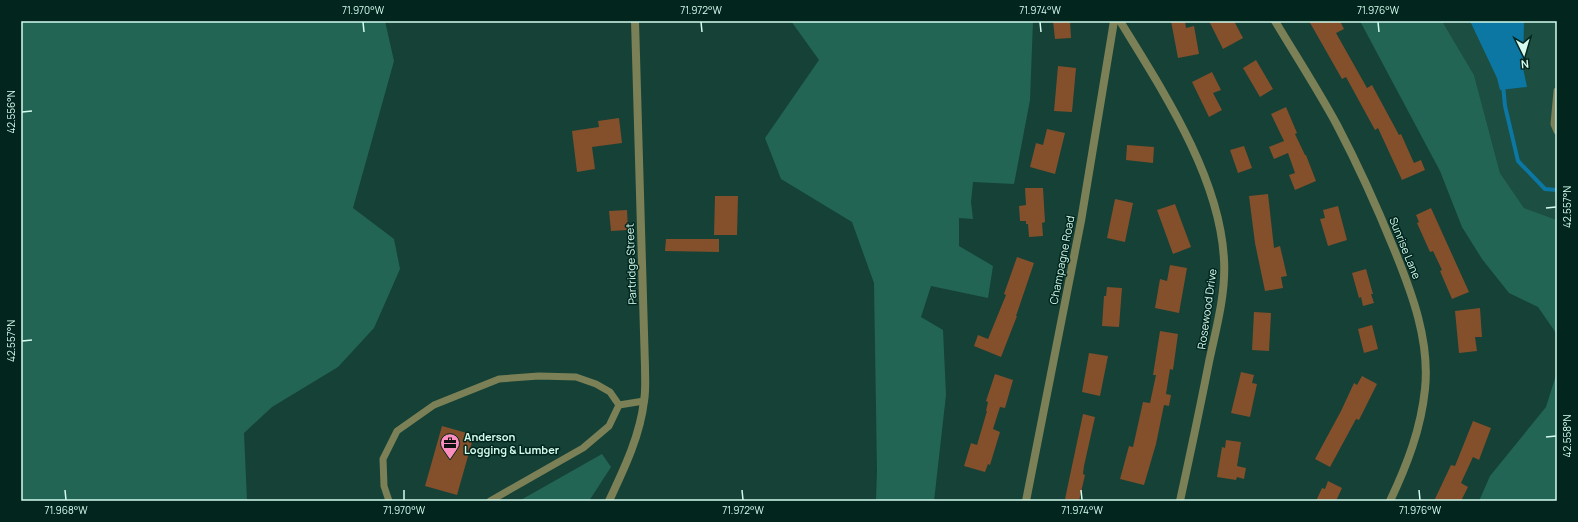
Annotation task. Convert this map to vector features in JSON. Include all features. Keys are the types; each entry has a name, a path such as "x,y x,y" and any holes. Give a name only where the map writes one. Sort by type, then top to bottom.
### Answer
{"street":[{"name":"Partridge Street","path":"609,501 626,464 637,431 644,401 645,367 635,21"},
{"name":"Champagne Road","path":"1026,501 1081,221 1114,21"},
{"name":"Rosewood Drive","path":"1120,21 1185,133 1201,166 1217,212 1222,239 1224,261 1221,302 1180,501"},
{"name":"Sunrise Lane","path":"1275,21 1336,124 1352,155 1384,224 1401,266 1420,326 1425,366 1423,406 1412,450 1390,501"}],"lane":[{"path":"1557,91 1554,109 1554,124 1557,132"},
{"path":"389,501 384,486 383,460 397,431 434,405 499,379 539,376 576,377 596,384 610,392 619,405"},
{"path":"619,405 644,401"},
{"path":"490,501 583,448 610,426 619,405"}],"shaded area":[{"path":"21,21 385,21 394,61 353,208 394,239 400,269 374,328 338,367 272,407 244,433 247,501 21,501"},
{"path":"791,21 1033,21 1030,100 1014,184 973,182 971,202 973,219 959,218 959,246 993,266 988,298 931,286 921,317 943,330 946,395 934,501 876,501 877,471 874,283 852,222 781,179 765,138 819,60"},
{"path":"1360,21 1442,21 1474,75 1500,173 1524,208 1557,220 1557,343 1556,333 1538,307 1509,293 1482,259 1462,227 1440,171"},
{"path":"1442,21 1557,21 1557,220 1524,208 1500,173 1474,75"},
{"path":"1557,372 1557,501 1479,501 1490,476 1546,407"},
{"path":"602,454 611,467 589,501 519,501"}],"water":[{"path":"1470,21 1524,21 1523,68 1527,87 1500,90 1497,78"}],"building":[{"path":"1053,21 1070,21 1071,38 1055,39"},
{"path":"1171,21 1185,21 1186,28 1194,26 1199,54 1178,58"},
{"path":"1209,21 1234,21 1243,38 1223,49"},
{"path":"1309,21 1340,21 1344,29 1336,33 1367,88 1372,85 1399,135 1401,134 1414,163 1421,160 1425,170 1402,180 1378,128 1375,130 1346,77 1342,79"},
{"path":"1256,60 1273,89 1260,97 1243,68"},
{"path":"1058,66 1076,68 1072,112 1054,111"},
{"path":"1212,72 1221,90 1213,93 1222,110 1209,117 1192,82"},
{"path":"1286,107 1297,133 1295,134 1306,155 1316,181 1295,190 1289,175 1295,173 1288,153 1274,159 1269,147 1284,141 1271,114"},
{"path":"619,118 622,143 592,147 595,169 577,172 572,131 599,127 598,121"},
{"path":"1047,129 1065,133 1055,174 1030,167 1036,143 1043,145"},
{"path":"1127,145 1154,147 1153,163 1126,160"},
{"path":"1244,146 1252,168 1238,173 1230,150"},
{"path":"1025,188 1043,188 1045,222 1042,223 1043,236 1029,237 1028,224 1026,224 1026,221 1020,221 1019,206 1026,205"},
{"path":"1268,194 1274,248 1280,246 1287,276 1281,277 1283,288 1265,291 1255,243 1249,196"},
{"path":"715,196 738,196 737,235 714,235"},
{"path":"1115,199 1133,203 1125,242 1107,238"},
{"path":"1175,204 1191,247 1173,254 1157,210"},
{"path":"1338,206 1347,240 1328,246 1320,219 1325,218 1323,210"},
{"path":"1431,208 1469,292 1452,299 1440,271 1442,270 1433,251 1430,252 1417,223 1419,222 1416,215"},
{"path":"627,210 628,230 611,231 609,211"},
{"path":"666,239 719,239 719,252 665,251"},
{"path":"1017,257 1034,263 1017,316 1001,357 974,346 978,335 988,339 1006,295 1004,294"},
{"path":"1170,265 1187,268 1179,313 1155,308 1160,279 1167,281"},
{"path":"1366,269 1374,303 1363,306 1361,297 1359,298 1352,273"},
{"path":"1107,287 1122,288 1119,327 1102,326 1104,296 1106,296"},
{"path":"1480,308 1482,337 1475,337 1477,351 1459,353 1455,311"},
{"path":"1254,312 1271,313 1269,351 1252,350"},
{"path":"1372,325 1378,349 1364,353 1358,329"},
{"path":"1160,331 1178,334 1173,370 1170,369 1166,394 1171,395 1169,406 1164,405 1156,444 1144,485 1120,479 1129,446 1133,447 1143,402 1150,403 1156,375 1153,375"},
{"path":"1089,353 1108,356 1100,396 1082,392"},
{"path":"1241,372 1254,375 1252,383 1257,384 1250,417 1231,413"},
{"path":"995,374 1013,380 1005,408 1000,407 993,429 1000,432 990,465 988,464 985,472 964,466 971,443 977,445 987,411 988,402 986,401"},
{"path":"1362,376 1377,384 1359,420 1356,419 1330,467 1315,459 1341,411 1354,383 1357,385"},
{"path":"1083,414 1095,417 1084,466 1083,474 1085,475 1079,501 1074,501 1065,499"},
{"path":"1473,421 1491,428 1479,460 1473,457 1461,483 1468,487 1461,501 1434,501 1451,465 1455,466"},
{"name":"Anderson Logging & Lumber","path":"442,426 474,435 457,495 425,486"},
{"path":"1226,440 1241,442 1237,466 1246,468 1244,479 1237,477 1236,480 1217,477 1222,447 1225,448"},
{"path":"1328,481 1342,488 1336,501 1316,501 1322,488 1325,489"}],"waterway":[{"path":"1503,85 1505,106 1518,161 1545,189 1557,190"}],"place":[{"name":"Anderson Logging & Lumber","path":"450,460"}]}
